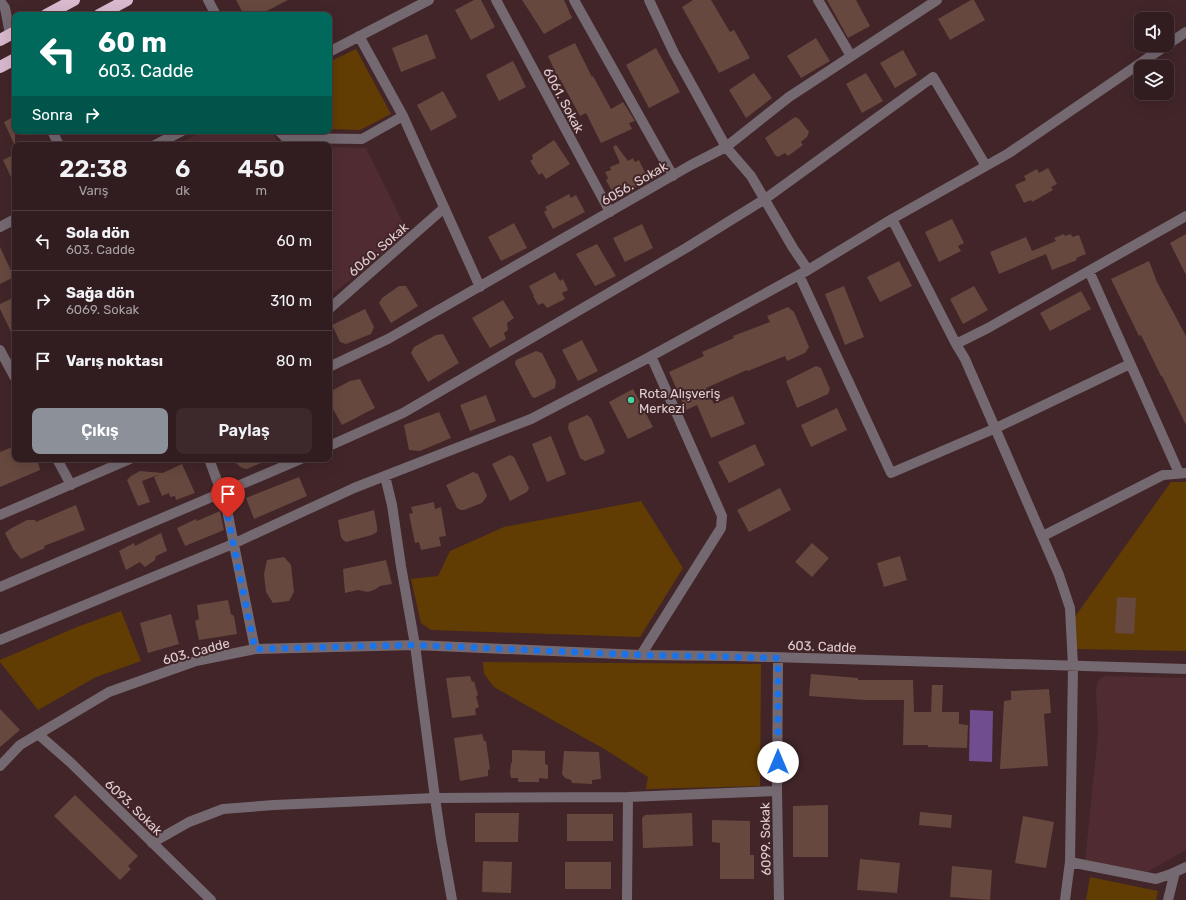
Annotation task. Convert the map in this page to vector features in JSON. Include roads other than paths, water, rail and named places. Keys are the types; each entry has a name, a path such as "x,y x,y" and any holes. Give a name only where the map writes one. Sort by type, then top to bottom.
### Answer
{"highway":[{"path":"52,12 74,0"},
{"path":"105,12 127,0"},
{"path":"0,67 12,61"}],"street":[{"path":"208,0 214,12"},
{"path":"332,50 429,0"},
{"name":"6061. Sokak","path":"496,0 610,212"},
{"path":"574,0 673,176"},
{"path":"649,0 674,53 726,147 751,176 793,248 891,473 996,428 1130,364"},
{"path":"818,0 851,56"},
{"name":"6056. Sokak","path":"332,366 388,339 726,147 789,97 937,0"},
{"path":"0,1 5,8 8,35"},
{"path":"0,640 233,544 354,488 531,419 651,356 803,273 892,218 1009,153 1186,32"},
{"path":"359,36 403,116 480,287"},
{"path":"332,445 403,413 686,248 765,199 932,78 986,166"},
{"path":"282,134 286,138 362,139 403,116"},
{"path":"161,142 176,134"},
{"name":"6060. Sokak","path":"332,306 444,208"},
{"path":"956,344 1186,216"},
{"path":"892,218 965,359 1043,536 1059,575 1070,608 1073,666 1070,862 1065,900"},
{"path":"0,227 12,221"},
{"path":"1043,536 1163,475 1182,473 1130,364 1089,270"},
{"path":"0,350 12,372"},
{"path":"641,655 721,528 722,516 651,356"},
{"path":"59,462 71,485"},
{"path":"0,515 123,462"},
{"path":"210,462 226,505 255,649"},
{"path":"0,587 294,462"},
{"path":"385,476 392,505 415,645 435,798 452,900"},
{"name":"603. Cadde","path":"0,766 20,745 110,692 196,661 255,649 415,645 641,655 1186,669"},
{"name":"6099. Sokak","path":"778,658 777,791 779,900"},
{"name":"6093. Sokak","path":"38,734 70,762 211,900"},
{"path":"152,843 189,822 224,809 274,805 435,798 628,797 777,791"},
{"path":"627,900 628,797"},
{"path":"1070,862 1156,879 1186,867"},
{"path":"1168,900 1175,872"}],"place":[{"name":"Rota Alışveriş Merkezi","path":"631,400"}]}
